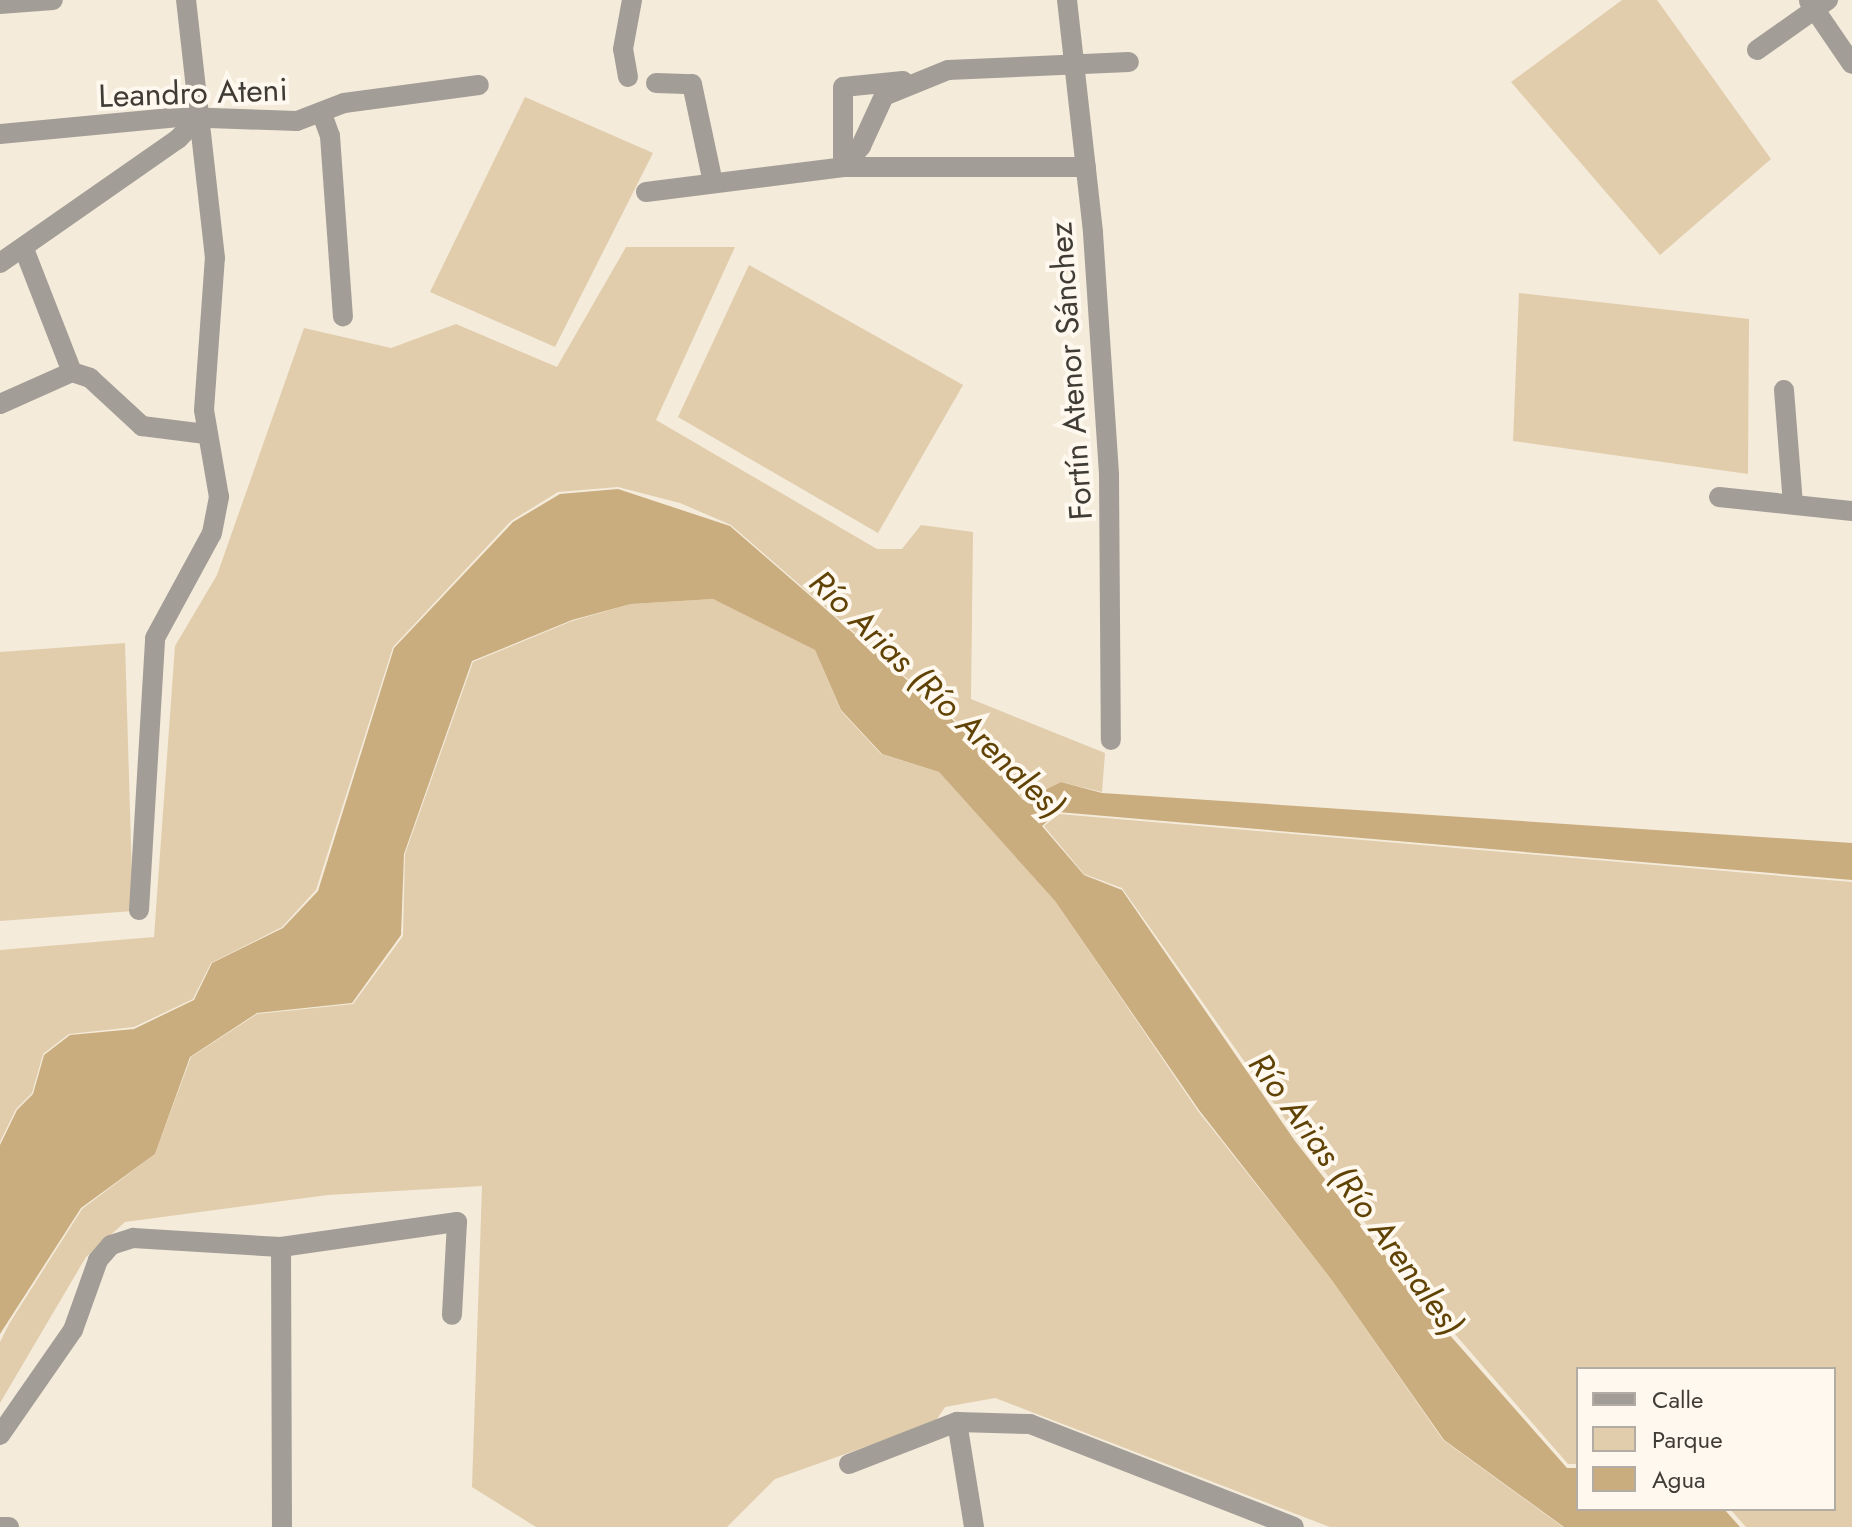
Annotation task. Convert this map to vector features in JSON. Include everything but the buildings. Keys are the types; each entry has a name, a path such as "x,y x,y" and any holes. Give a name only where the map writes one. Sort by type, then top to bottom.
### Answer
{"street":[{"path":"0,4 53,0"},
{"path":"139,910 155,638 217,516 217,478 205,434 215,258 186,0"},
{"path":"628,77 623,49 632,0"},
{"name":"Fortín Atenor Sánchez","path":"1067,0 1086,167 1109,475 1111,740"},
{"path":"1757,50 1817,3 1852,64"},
{"path":"843,167 843,87 909,81 975,66 1129,62"},
{"path":"843,167 861,146 884,96 909,81"},
{"path":"656,83 692,84 713,183"},
{"name":"Leandro Ateni","path":"0,134 198,118 297,121 322,114 344,103 479,85"},
{"path":"322,114 330,136 343,317"},
{"path":"0,263 178,139 198,118"},
{"path":"646,192 843,167 1086,167"},
{"path":"24,249 72,372"},
{"path":"0,404 72,372 90,378 142,426 205,434"},
{"path":"1784,390 1793,504"},
{"path":"1719,497 1852,511"},
{"path":"0,1435 73,1330 98,1260 111,1245 133,1238 281,1247 457,1222 452,1315"},
{"path":"281,1247 282,1527"},
{"path":"849,1464 957,1422 999,1420 1065,1433 1294,1527"},
{"path":"957,1422 974,1527"},
{"path":"0,1527 9,1527"}],"green space":[{"path":"1622,0 1657,0 1771,159 1660,255 1511,82"},
{"path":"525,97 653,153 555,347 430,292"},
{"path":"626,247 735,247 656,420 877,549 902,549 921,525 973,532 971,699 1105,753 1102,792 1061,782 1023,799 955,720 731,525 680,503 618,487 558,492 511,521 393,647 316,890 282,927 211,963 193,999 134,1027 69,1034 43,1054 32,1093 16,1109 0,1142 0,950 154,937 175,646 217,575 304,328 391,348 456,324 557,367"},
{"path":"749,265 963,385 878,533 678,417"},
{"path":"1519,293 1749,319 1748,474 1513,441"},
{"path":"713,599 815,650 841,711 881,754 939,772 1055,901 1198,1111 1331,1279 1443,1440 1563,1527 1330,1527 995,1398 945,1407 935,1422 775,1479 727,1527 536,1527 472,1487 482,1186 328,1195 125,1222 86,1257 0,1403 0,1342 9,1324 82,1209 155,1154 191,1057 257,1014 353,1004 403,936 405,854 473,662 572,621 631,604"},
{"path":"125,643 133,911 0,921 0,652"},
{"path":"1059,814 1852,882 1852,1527 1746,1527 1732,1511 1836,1511 1836,1367 1576,1367 1576,1464 1568,1464 1434,1310 1302,1143 1122,888 1084,874 1044,826"}],"water":[{"path":"618,489 730,526 954,721 1023,800 1061,782 1102,793 1852,843 1852,880 1058,812 1042,826 1084,875 1122,890 1295,1141 1432,1315 1567,1468 1576,1468 1576,1511 1726,1511 1740,1527 1564,1527 1444,1440 1331,1279 1199,1110 1055,901 939,772 882,754 841,710 815,650 713,599 631,604 572,620 472,661 404,854 401,935 352,1003 257,1013 190,1057 155,1154 81,1208 0,1334 0,1145 17,1110 33,1094 44,1055 70,1035 134,1029 194,1000 212,963 283,928 318,891 394,648 513,522 560,494"}],"water label":[{"name":"Río Arias (Río Arenales)","path":"937,694"},
{"name":"Río Arias (Río Arenales)","path":"1356,1194"}]}
